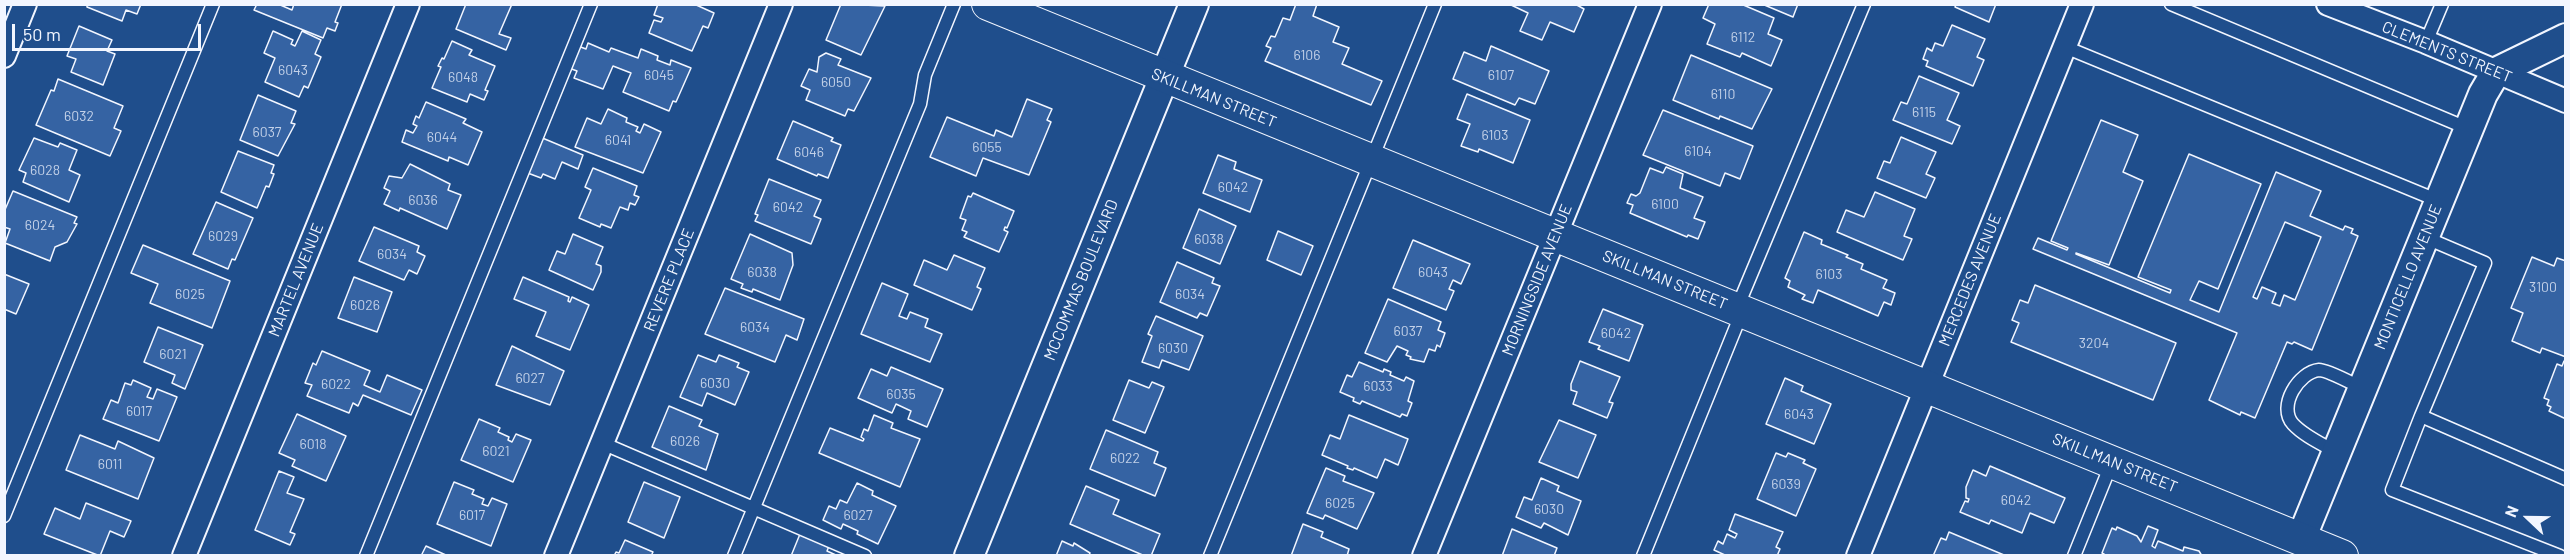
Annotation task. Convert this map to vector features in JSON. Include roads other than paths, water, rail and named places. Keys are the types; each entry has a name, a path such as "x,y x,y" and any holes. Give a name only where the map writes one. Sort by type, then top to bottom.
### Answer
{"main road":[{"name":"SKILLMAN STREET","path":"988,4 1371,162 2112,461 2297,547 2342,555"}],"street":[{"path":"4,56 26,4"},
{"name":"MARTEL AVENUE","path":"184,555 408,4"},
{"name":"REVERE PLACE","path":"556,555 781,4"},
{"name":"MCCOMMAS BOULEVARD","path":"969,555 1194,4"},
{"name":"MORNINGSIDE AVENUE","path":"1424,555 1650,4"},
{"name":"MERCEDES AVENUE","path":"1858,555 2082,4"},
{"name":"CLEMENTS STREET","path":"2328,4 2426,42 2565,101"},
{"path":"2496,72 2565,38"},
{"name":"MONTICELLO AVENUE","path":"2297,547 2483,94 2496,72"}],"lane":[{"path":"4,516 213,4"},
{"path":"366,555 591,4"},
{"path":"734,555 915,115 925,75 954,4"},
{"path":"1210,555 1435,4"},
{"path":"1643,555 1864,4"},
{"path":"2171,4 2469,129"},
{"path":"2426,42 2442,4"},
{"path":"2065,47 2439,201"},
{"path":"2424,237 2485,263 2392,490 2560,555"},
{"path":"2336,452 2290,422 2288,406 2294,387 2307,374 2322,370 2362,388"},
{"path":"2421,416 2565,479"},
{"path":"602,443 864,555"},
{"path":"2074,555 2112,461"}]}
